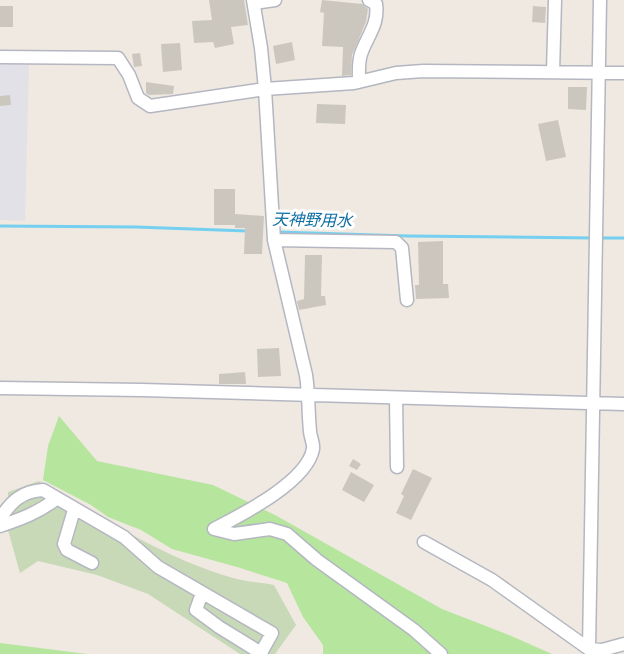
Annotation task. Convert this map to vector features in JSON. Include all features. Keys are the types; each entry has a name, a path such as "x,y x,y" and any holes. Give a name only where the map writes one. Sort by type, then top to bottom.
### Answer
{"street":[{"path":"275,0 253,2 261,48 274,240 309,396 310,433 314,447 307,465 277,492 249,511 214,529 234,534 270,529 287,534 333,572 414,630 441,654"},
{"path":"359,82 359,62 371,35 377,9 376,4 369,0"},
{"path":"553,72 555,0"},
{"path":"589,650 600,0"},
{"path":"0,57 118,58 129,75 138,98 150,106 264,89 359,82 396,73 423,71 624,73"},
{"path":"274,240 396,242 402,248 407,300"},
{"path":"0,388 624,404"},
{"path":"396,398 397,467"},
{"path":"0,519 18,496 43,490 124,537 158,567 272,633 261,653 196,610 202,593"},
{"path":"0,526 45,508 57,498"},
{"path":"74,510 64,544 67,550 92,563"},
{"path":"424,542 492,580 589,650 602,650 624,644"}],"shaded area":[{"path":"29,63 25,221 0,220 0,64"}],"green space":[{"path":"59,416 97,461 213,485 275,515 442,609 552,654 323,654 323,645 303,617 287,583 172,549 141,530 108,517 91,505 43,480 48,446"},
{"path":"39,481 157,548 207,570 233,578 274,585 296,625 275,654 240,654 148,594 97,575 38,561 20,573 8,530 8,492"},
{"path":"0,643 87,654 0,654"}],"building":[{"path":"209,0 244,0 248,25 231,27 234,44 215,48 213,42 194,43 192,21 212,20"},
{"path":"322,0 362,4 368,9 366,22 352,55 351,75 342,76 343,47 322,46 324,13 320,12"},
{"path":"0,6 13,6 13,27 0,27"},
{"path":"533,6 546,7 545,23 532,22"},
{"path":"292,42 295,60 276,64 273,46"},
{"path":"180,43 182,70 163,72 161,44"},
{"path":"140,53 142,66 134,67 132,54"},
{"path":"146,82 174,86 173,94 149,95 146,93"},
{"path":"568,87 587,87 586,110 568,109"},
{"path":"10,95 11,105 0,106 0,96"},
{"path":"317,104 346,105 345,124 316,123"},
{"path":"558,120 566,157 546,161 538,124"},
{"path":"214,189 235,189 235,214 264,216 262,254 244,254 245,228 235,228 235,225 214,225"},
{"path":"443,241 443,284 448,284 449,298 416,299 415,285 419,285 418,242"},
{"path":"305,255 322,255 321,296 325,296 326,305 299,310 297,301 304,299"},
{"path":"279,348 281,376 258,377 257,349"},
{"path":"245,372 246,384 219,384 219,374"},
{"path":"353,459 361,464 357,470 349,466"},
{"path":"413,469 432,478 411,520 396,513 404,496 401,494"},
{"path":"351,472 374,485 364,502 342,490"}],"waterway":[{"name":"天神野用水","path":"0,226 247,231"},
{"name":"天神野用水","path":"278,232 592,238"},
{"name":"天神野用水","path":"599,238 624,238"}]}
